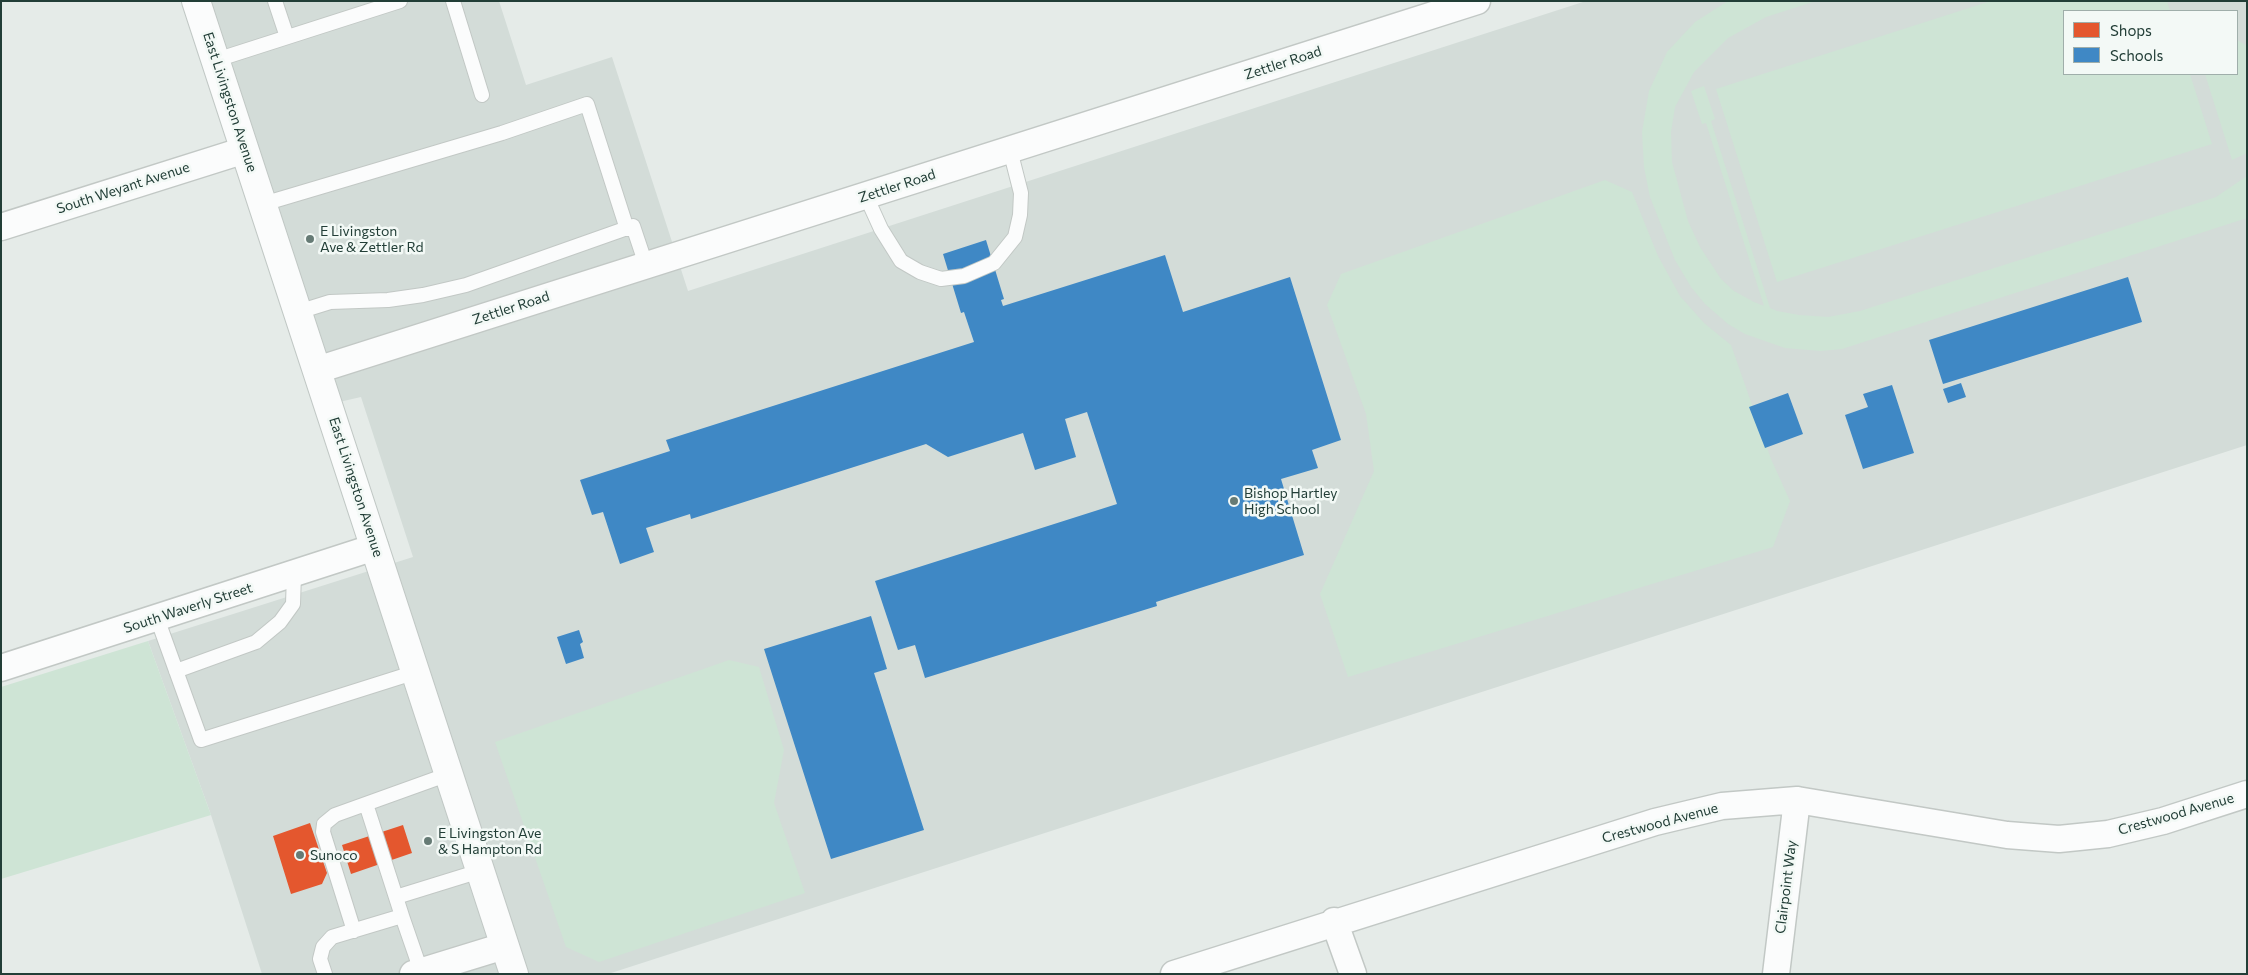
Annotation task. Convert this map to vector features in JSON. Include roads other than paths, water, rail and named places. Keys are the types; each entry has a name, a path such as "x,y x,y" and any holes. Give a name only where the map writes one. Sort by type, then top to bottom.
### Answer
{"main road":[{"name":"East Livingston Avenue","path":"196,1 514,974"}],"street":[{"name":"Zettler Road","path":"317,370 1477,1"},
{"name":"South Weyant Avenue","path":"1,227 245,150"},
{"name":"South Waverly Street","path":"1,668 375,547"},
{"name":"Crestwood Avenue","path":"1174,974 1334,921 1655,822 1722,806 1797,800 2007,835 2059,839 2108,834 2163,821 2247,794"},
{"name":"Clairpoint Way","path":"1776,974 1797,800"},
{"path":"1334,921 1353,974"},
{"path":"417,972 504,946"}],"lane":[{"path":"274,1 286,37"},
{"path":"216,60 400,1"},
{"path":"453,1 482,95"},
{"path":"263,204 492,136 587,104 627,229"},
{"path":"866,196 881,228 901,261 920,272 941,279 964,276 994,263 1015,237 1020,215 1021,194 1010,150"},
{"path":"298,312 330,302 423,296 466,285 590,243 633,226 646,266"},
{"path":"176,671 256,642 280,622 293,604 294,574"},
{"path":"157,618 201,740 416,672"},
{"path":"354,930 323,832 324,824 335,816 449,774"},
{"path":"366,804 402,916 417,972"},
{"path":"396,897 480,871"},
{"path":"325,974 320,959 323,947 332,937 402,916"}],"place":[{"name":"E Livingston Ave & Zettler Rd","path":"310,239"},
{"name":"Bishop Hartley High School","path":"1234,501"},
{"name":"E Livingston Ave & S Hampton Rd","path":"428,841"},
{"name":"Sunoco","path":"300,855"}]}
